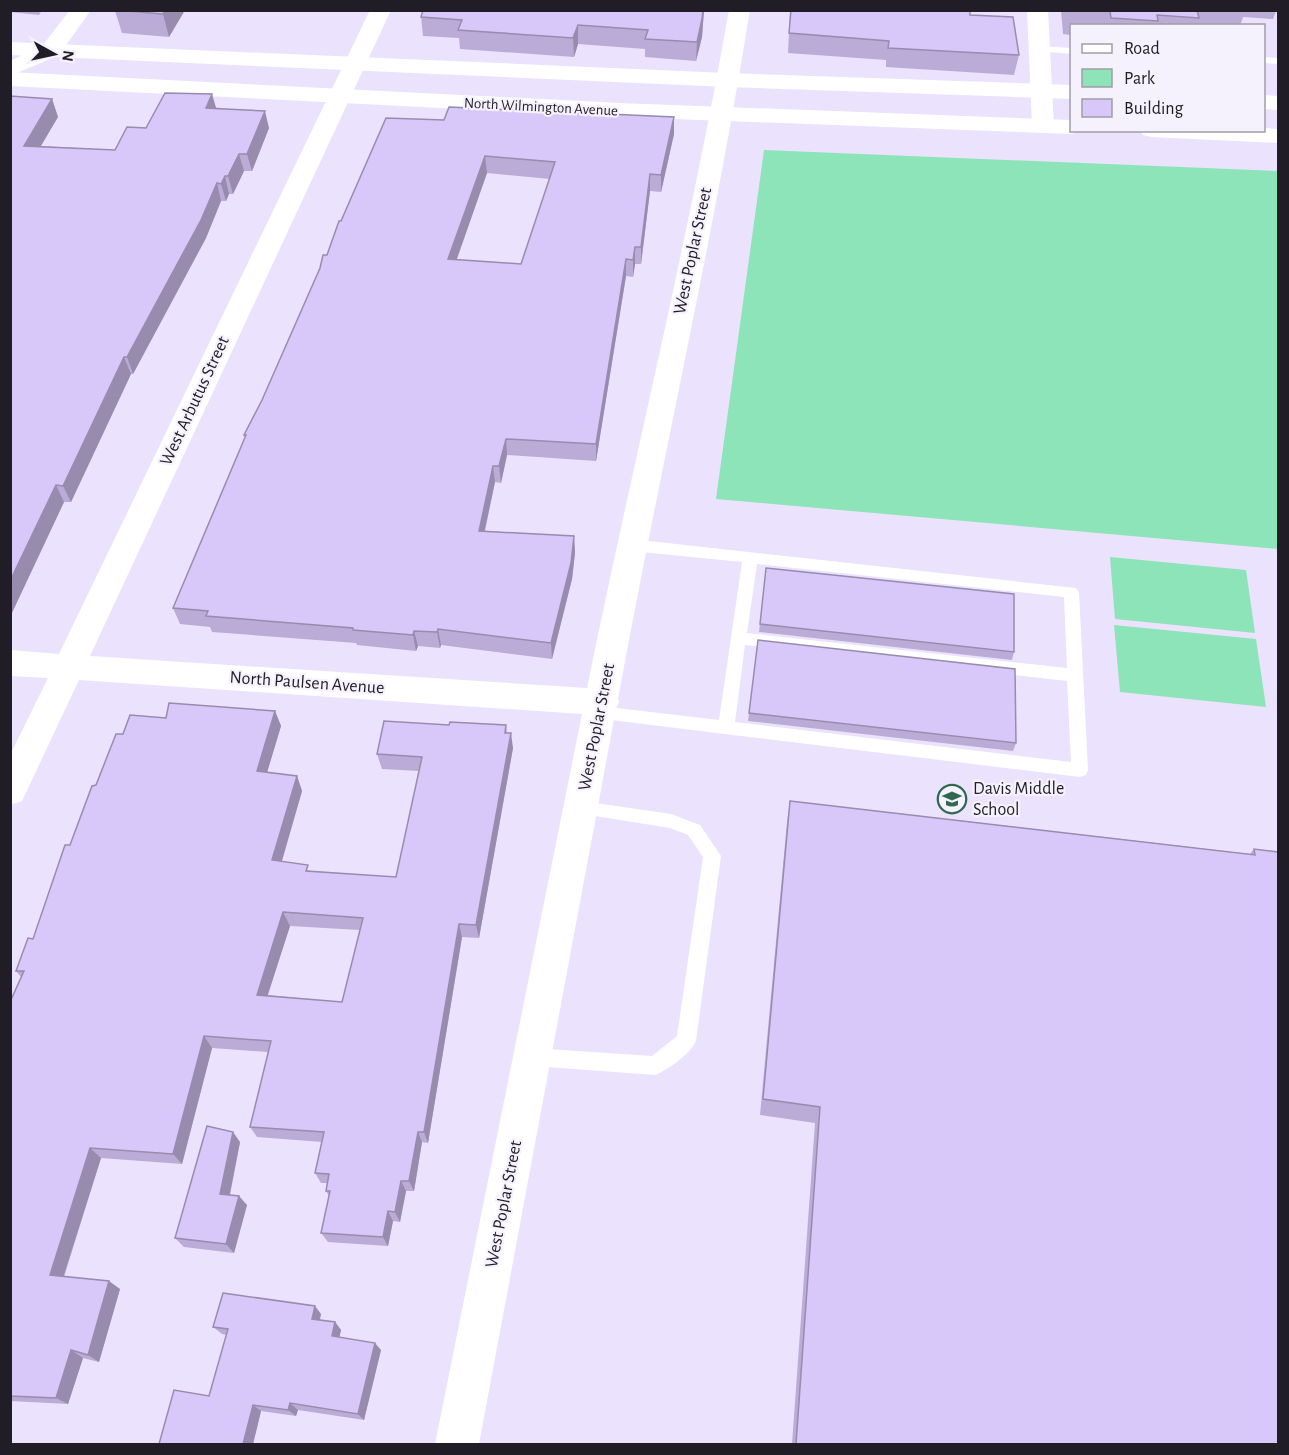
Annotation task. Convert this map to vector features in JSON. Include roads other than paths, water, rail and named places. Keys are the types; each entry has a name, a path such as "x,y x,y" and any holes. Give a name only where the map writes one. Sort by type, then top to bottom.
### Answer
{"street":[{"path":"10,70 51,50 81,10"},
{"name":"West Arbutus Street","path":"10,791 381,10"},
{"name":"West Poplar Street","path":"458,1444 602,707 631,544 722,115 740,10"},
{"path":"1037,10 1043,126"},
{"name":"North Wilmington Avenue","path":"10,48 727,80 1070,92"},
{"name":"North Wilmington Avenue","path":"10,79 722,115 1070,127"},
{"path":"1193,132 1278,136"},
{"name":"North Paulsen Avenue","path":"10,663 602,707"}],"lane":[{"path":"1039,50 1070,51"},
{"path":"602,707 726,727 1080,770 1071,592 631,544"},
{"path":"726,727 750,557"},
{"path":"738,638 1074,675"},
{"path":"533,1057 655,1066 686,1041 712,856 694,830 671,820 582,808"}],"place":[{"name":"Davis Middle School","path":"952,799"}]}
